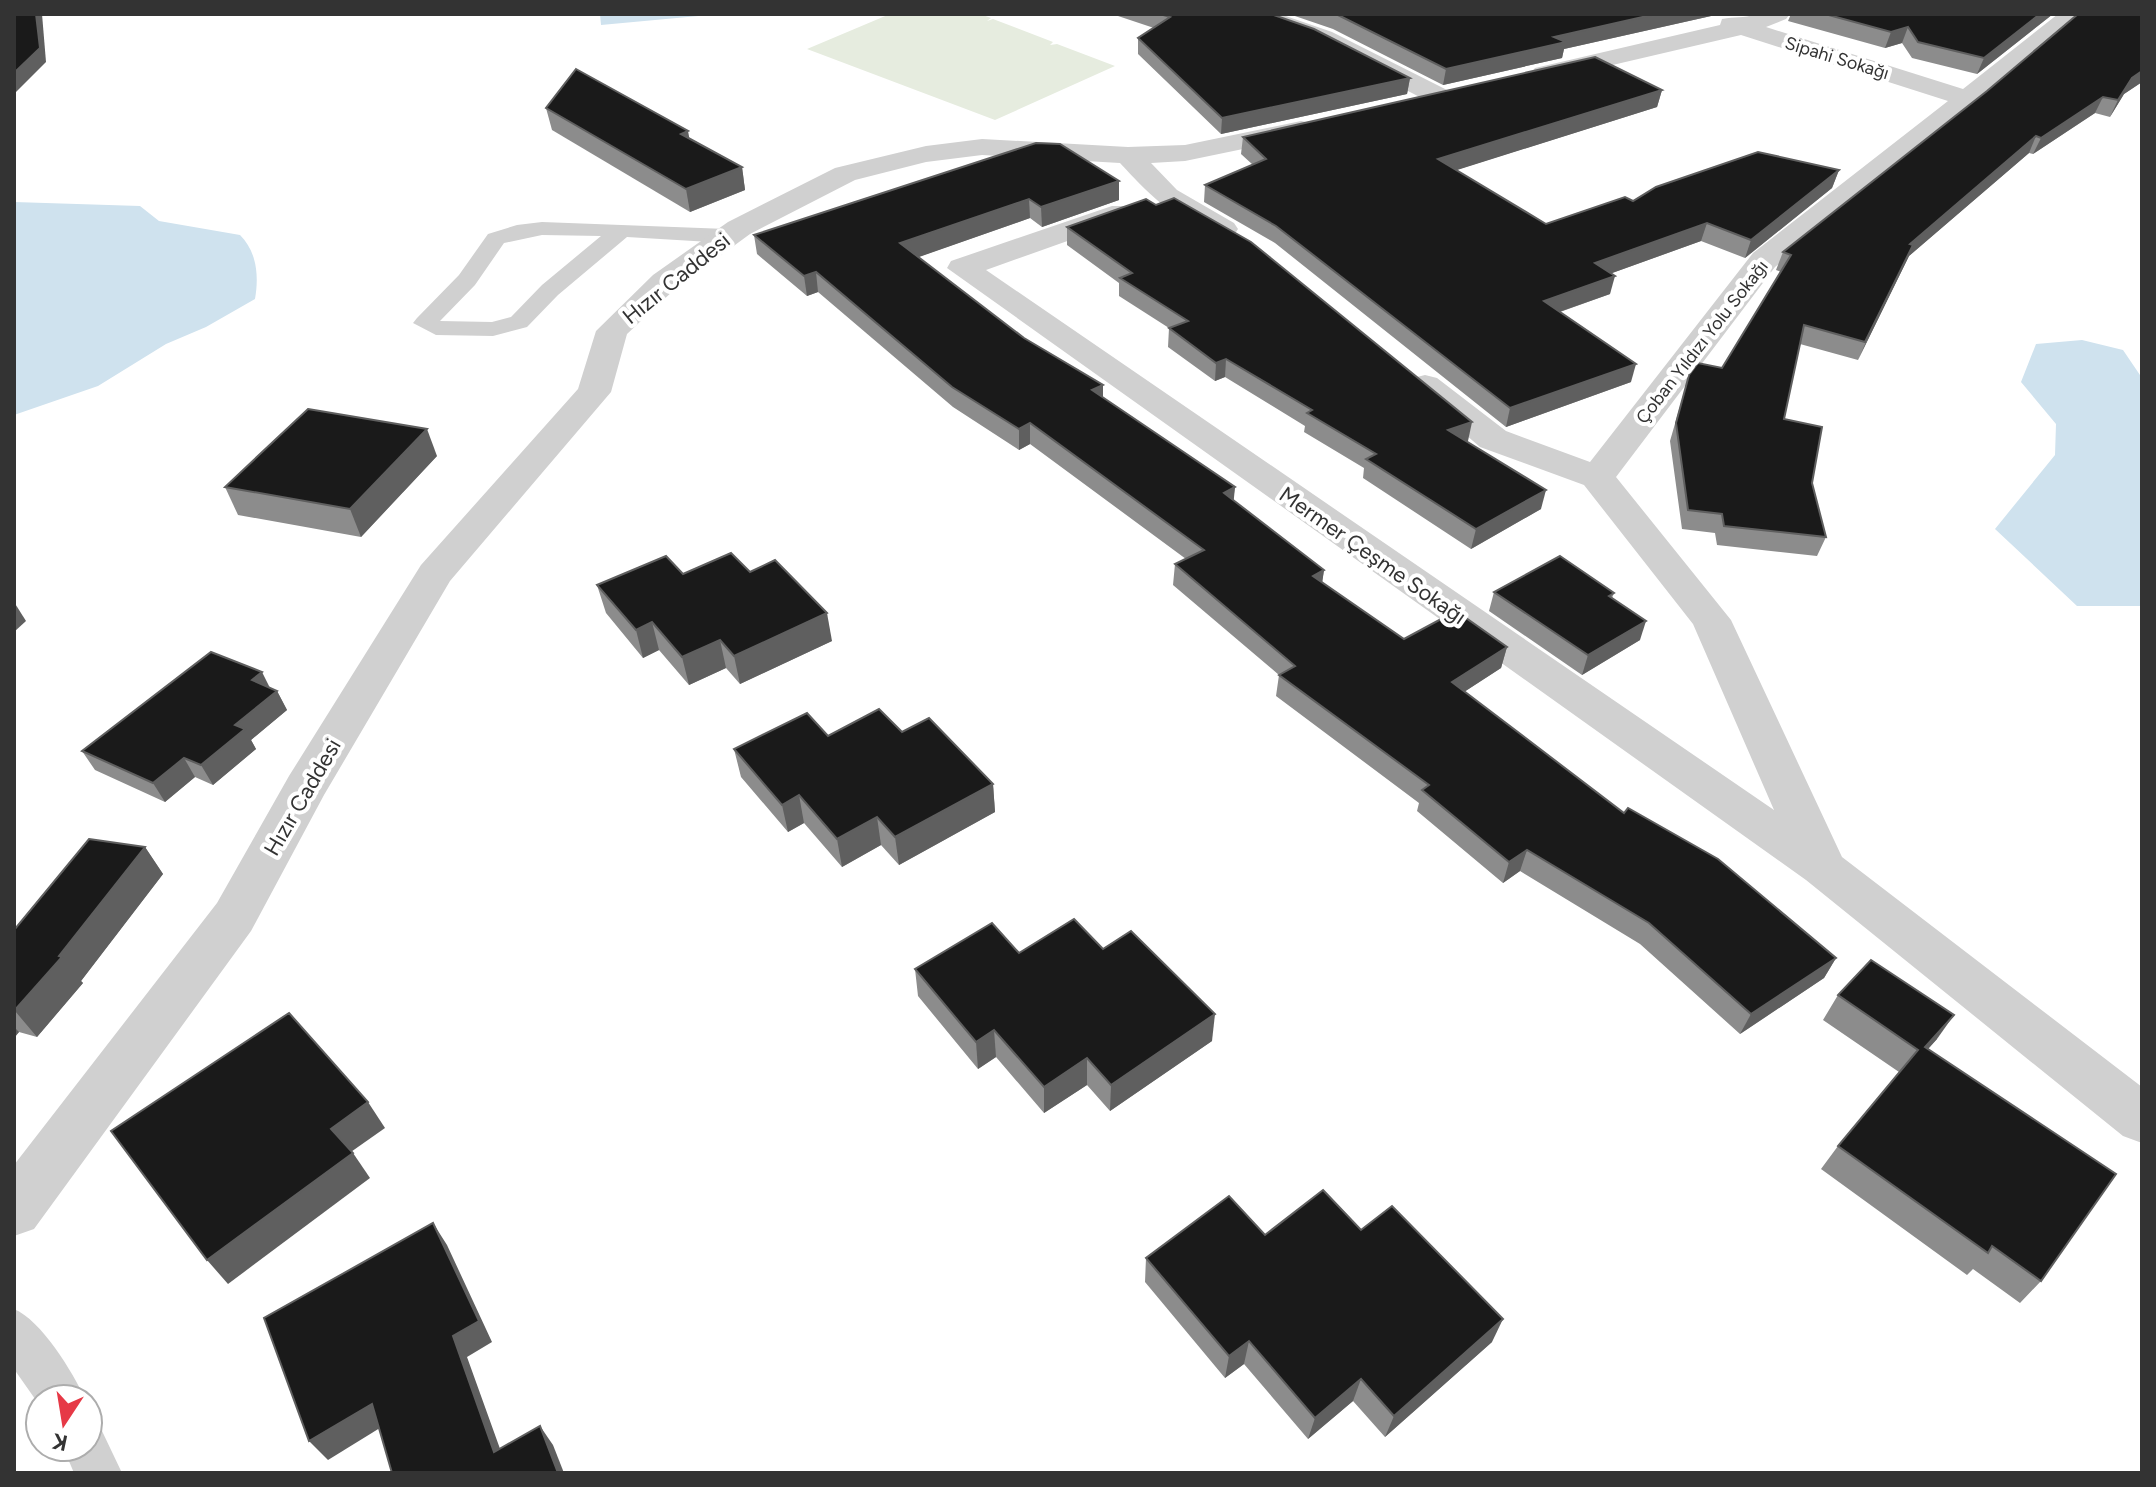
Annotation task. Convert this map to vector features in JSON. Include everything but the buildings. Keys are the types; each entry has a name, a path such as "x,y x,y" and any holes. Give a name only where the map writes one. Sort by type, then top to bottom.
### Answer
{"street":[{"path":"1257,14 1323,37 1455,95 1396,108"},
{"name":"Sipahi Sokağı","path":"1705,14 1969,99"},
{"path":"1508,82 1741,28 1778,14"},
{"name":"Çoban Yıldızı Yolu Sokağı","path":"1597,477 1764,260 2073,14"},
{"name":"Hızır Caddesi","path":"14,1210 234,917 305,788 435,574 594,392 612,331 664,282 727,236 845,174 926,154 982,147 1128,155 1213,148 1334,122"},
{"path":"1128,155 1167,196 1248,244"},
{"name":"Mermer Çeşme Sokağı","path":"1167,196 962,268 1824,869 2142,1119"},
{"path":"1405,369 1493,439 1597,477 1711,620 1824,869"}],"lane":[{"path":"620,231 550,290 519,322 493,329 436,328 425,323 479,265 486,247 501,236 564,229 620,231 727,236"},
{"path":"14,1331 51,1383"}],"shaded area":[{"path":"890,14 980,14 991,18 987,21 993,19 1053,42 1050,45 1057,44 1115,66 995,120 807,49"}],"water":[{"path":"600,14 720,14 601,25"},
{"path":"14,202 140,206 159,221 240,235 250,249 255,265 255,299 206,327 166,344 98,386 14,415"},
{"path":"2082,340 2123,350 2142,378 2142,606 2077,606 1995,529 2055,455 2056,424 2021,382 2036,344"}]}
